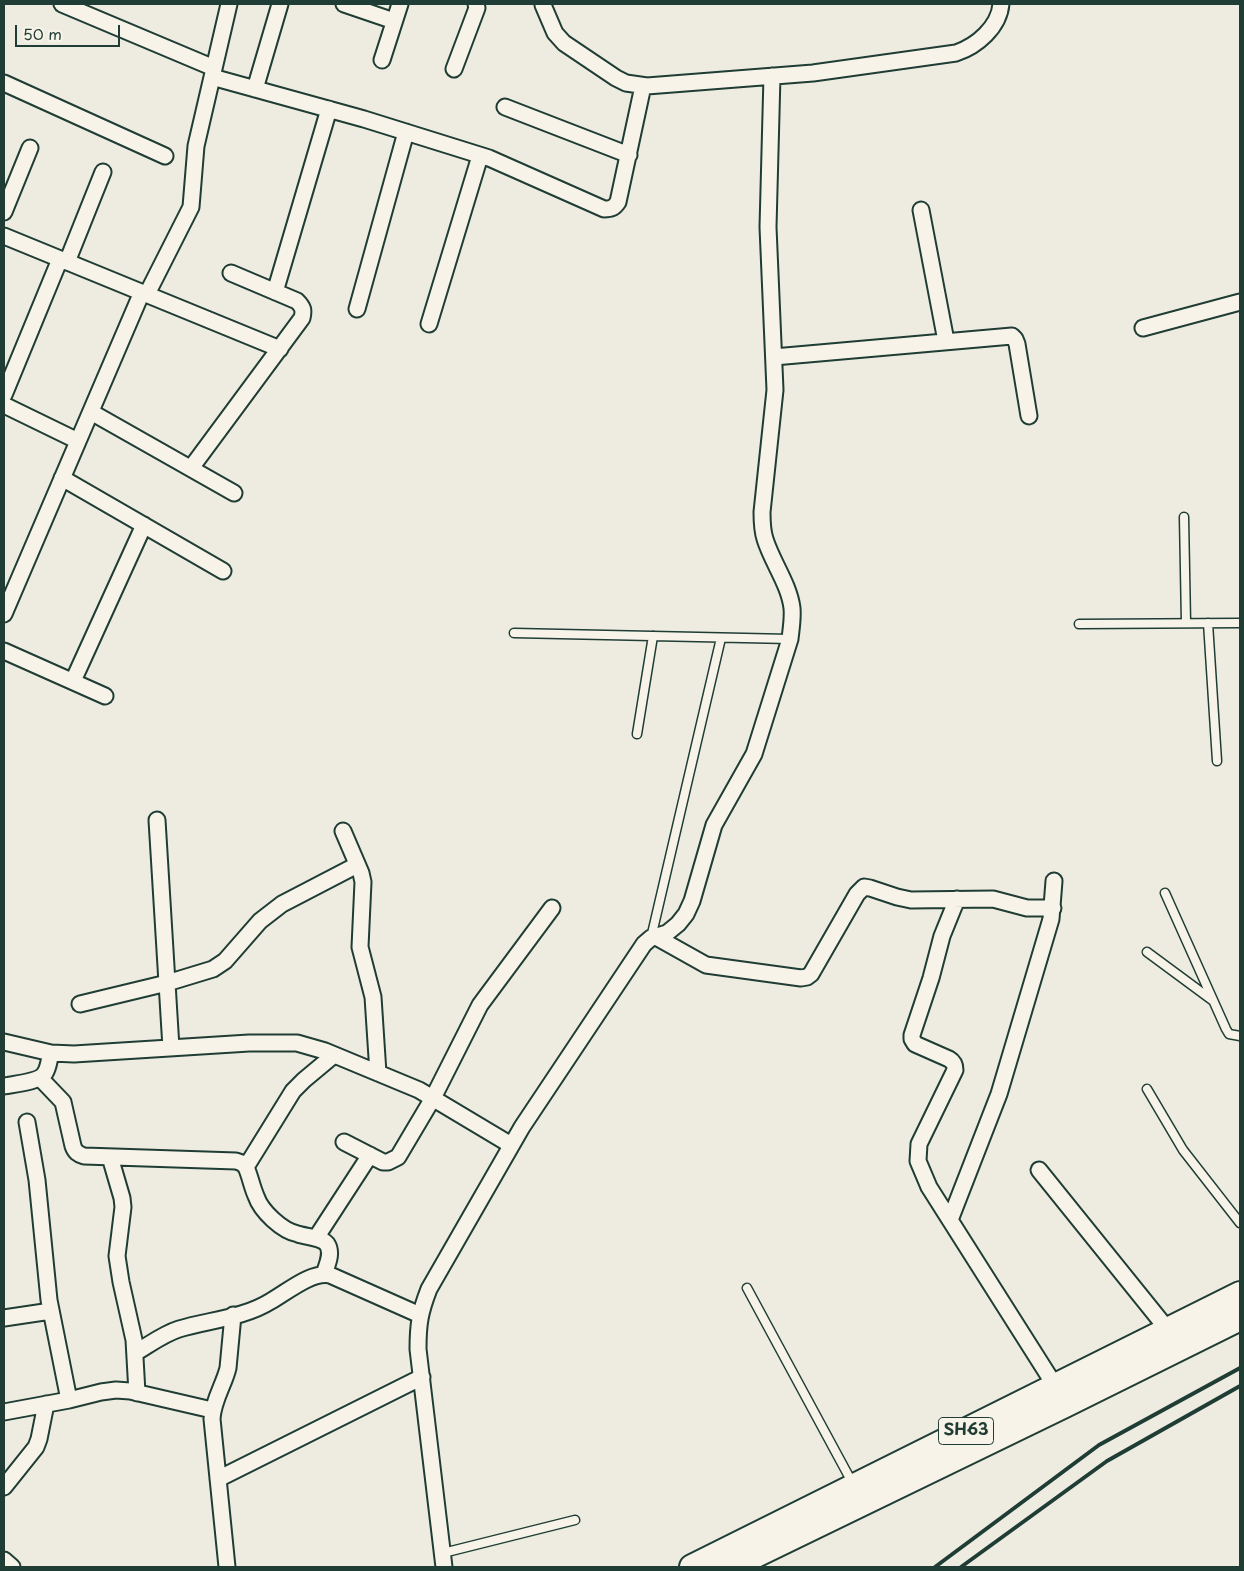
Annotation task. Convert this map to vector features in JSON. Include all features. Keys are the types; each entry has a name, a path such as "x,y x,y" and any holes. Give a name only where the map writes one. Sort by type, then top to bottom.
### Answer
{"main road":[{"name":"SH63","path":"731,1567 1060,1396 1168,1330 1240,1294"},
{"name":"SH63","path":"692,1567 855,1486 1240,1318"}],"street":[{"path":"62,4 255,89 329,109 503,163 604,209 614,207 618,202 643,86"},
{"path":"4,614 144,293 189,212 192,200 196,146 229,4"},
{"path":"255,89 280,4"},
{"path":"344,4 394,21"},
{"path":"382,60 400,4"},
{"path":"454,69 477,8 476,4"},
{"path":"543,4 559,38 616,78 626,83 643,86 813,73 956,53 965,50 979,40 999,16 1001,4"},
{"path":"443,1560 418,1328 429,1289 511,1145 644,944 654,937 667,933 686,914 714,826 754,754 790,639 792,608 788,592 762,527 775,390 768,227 772,76"},
{"path":"4,83 165,156"},
{"path":"505,107 628,155"},
{"path":"275,292 329,109"},
{"path":"357,309 406,132"},
{"path":"4,212 30,148"},
{"path":"429,324 480,156"},
{"path":"4,395 103,172"},
{"path":"921,210 946,341"},
{"path":"4,236 280,349"},
{"path":"191,468 280,349 302,318 304,312 302,306 297,301 231,273"},
{"path":"1143,328 1240,302"},
{"path":"774,357 1012,336 1015,339 1029,416"},
{"path":"4,405 78,441"},
{"path":"91,412 234,493"},
{"path":"62,478 223,571"},
{"path":"72,681 144,525"},
{"path":"4,651 105,696"},
{"path":"157,820 171,1048"},
{"path":"343,831 363,882 360,947 373,998 378,1073"},
{"path":"80,1004 167,983 205,972 219,965 271,912 282,904 357,865"},
{"path":"950,1220 999,1094 1052,919 1054,882"},
{"path":"654,937 706,965 801,978 811,974 857,894 864,887 911,900 993,898 1027,908 1053,908"},
{"path":"958,898 942,936 931,978 912,1035 915,1044 950,1059 955,1066 955,1070 919,1144 918,1161 925,1178 950,1220 1060,1396"},
{"path":"344,1142 384,1162 398,1157 433,1098 480,1005 552,908"},
{"path":"4,1042 51,1053 74,1054 281,1042 297,1043 334,1055 419,1090 511,1145"},
{"path":"4,1086 40,1078 46,1072 51,1053"},
{"path":"246,1167 297,1086 334,1055"},
{"path":"40,1078 63,1102 75,1152 84,1156 236,1161 246,1167 259,1204 277,1223 285,1230 324,1242 330,1250 324,1274"},
{"path":"27,1122 37,1180 47,1286 69,1400"},
{"path":"316,1238 370,1155"},
{"path":"110,1157 122,1198 123,1207 117,1256 120,1282 134,1340 137,1393"},
{"path":"1039,1170 1168,1330"},
{"path":"135,1353 178,1329 260,1308 312,1277 324,1274 420,1316"},
{"path":"4,1318 51,1311"},
{"path":"227,1567 212,1410 228,1368 233,1315"},
{"path":"218,1479 422,1377"},
{"path":"4,1412 116,1390 212,1410"},
{"path":"4,1487 36,1447 46,1404"},
{"path":"4,1560 12,1567"}],"lane":[{"path":"1184,517 1186,623"},
{"path":"1078,624 1240,622"},
{"path":"1208,623 1218,761"},
{"path":"514,633 790,639"},
{"path":"637,734 653,636"},
{"path":"654,937 721,638"},
{"path":"1165,893 1229,1034 1240,1036"},
{"path":"1147,952 1214,1001"},
{"path":"1147,1089 1183,1150 1240,1223"},
{"path":"747,1288 855,1486"},
{"path":"443,1560 575,1520"}],"railway":[{"path":"935,1567 1099,1445 1240,1368"},
{"path":"961,1567 1107,1461 1240,1386"}]}
